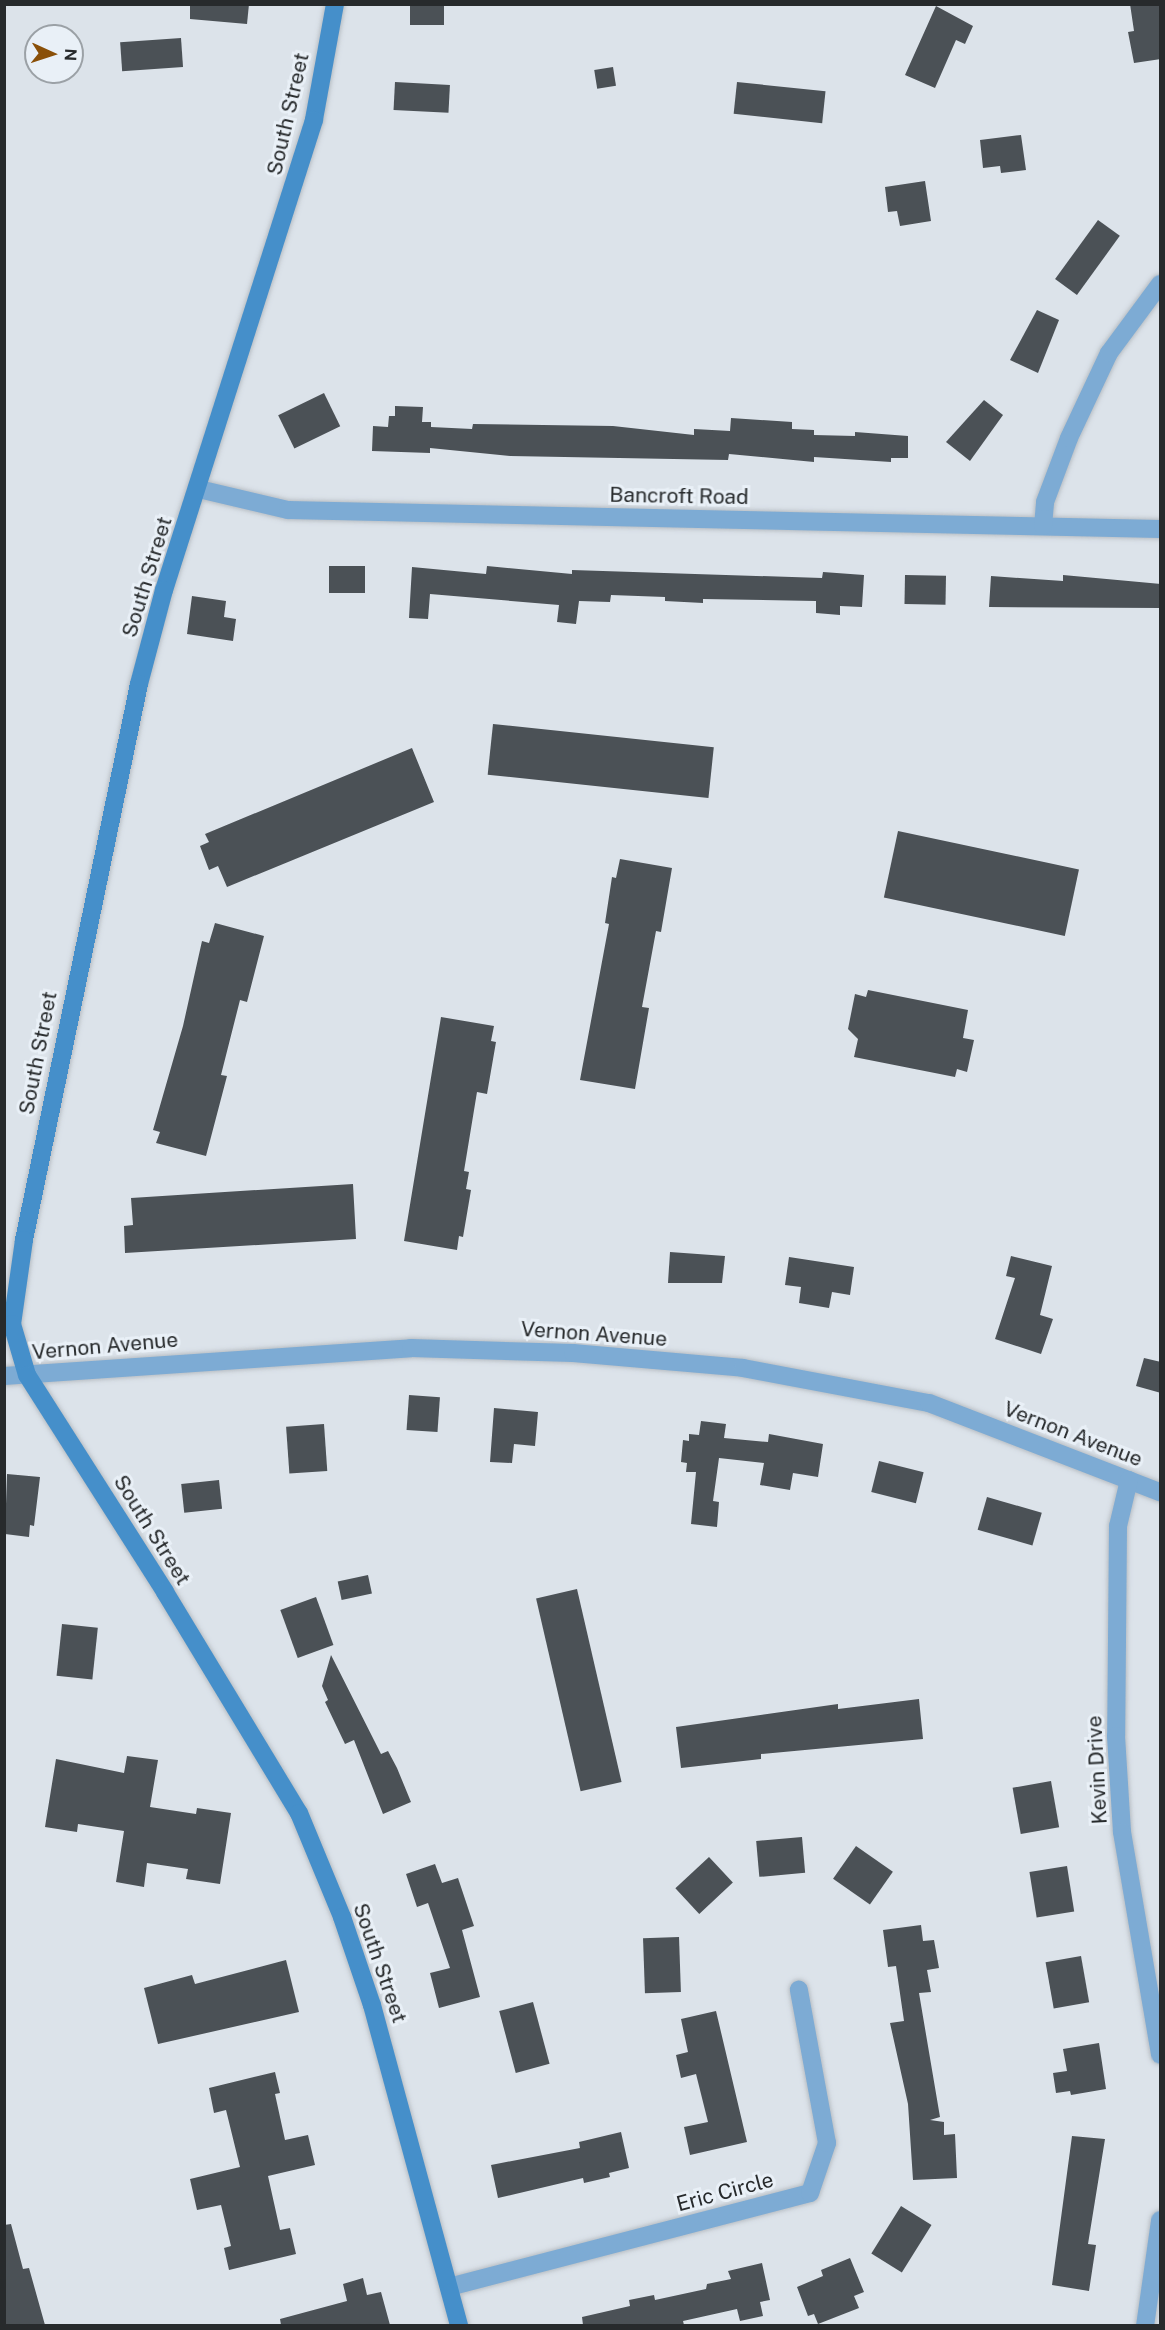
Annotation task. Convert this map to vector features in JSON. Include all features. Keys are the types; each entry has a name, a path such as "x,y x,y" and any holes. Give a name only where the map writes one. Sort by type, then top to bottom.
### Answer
{"street":[{"name":"South Street","path":"334,4 314,120 199,489 164,590 139,684 24,1240 12,1324 27,1376 221,1682 299,1813 342,1917 372,2005 459,2325"},
{"path":"1043,526 1046,502 1069,438 1109,353 1161,284"},
{"name":"Bancroft Road","path":"199,489 288,510 1161,530"},
{"name":"Vernon Avenue","path":"4,1376 411,1348 573,1353 743,1368 929,1403 1161,1492"},
{"name":"Kevin Drive","path":"1129,1480 1118,1526 1116,1736 1122,1832 1161,2055"},
{"name":"Eric Circle","path":"449,2287 810,2193 827,2143 800,1990"},
{"path":"1145,2325 1161,2220"}],"building":[{"path":"190,4 249,4 247,24 190,19"},
{"path":"410,4 444,4 444,25 410,25"},
{"path":"1130,4 1161,4 1161,59 1134,63 1128,32 1134,31"},
{"path":"936,6 973,26 965,44 956,40 935,88 905,75"},
{"path":"181,38 183,67 122,71 120,42"},
{"path":"613,67 616,86 597,89 594,70"},
{"path":"395,82 450,85 448,113 394,110"},
{"path":"737,82 826,91 822,123 734,114"},
{"path":"1021,135 1026,170 1001,173 1000,166 983,168 980,140"},
{"path":"925,181 931,221 900,226 897,211 888,212 885,187"},
{"path":"1098,220 1120,236 1077,295 1055,279"},
{"path":"1037,310 1059,320 1038,373 1010,360"},
{"path":"324,393 340,426 294,449 278,415"},
{"path":"984,400 1003,415 970,461 946,442"},
{"path":"395,406 423,407 422,422 431,422 431,427 472,429 473,424 613,426 694,435 694,429 730,431 731,418 792,422 792,429 814,430 814,435 855,436 855,432 908,436 908,458 891,458 891,462 814,457 814,462 729,454 728,460 510,456 430,448 430,453 372,451 373,426 388,427 389,416 395,416"},
{"path":"329,566 365,566 365,593 329,593"},
{"path":"487,566 572,574 572,570 822,578 823,572 864,575 862,607 840,606 840,615 816,613 816,601 703,599 703,603 665,601 665,597 611,595 610,602 579,601 576,624 557,622 559,605 430,594 428,619 409,618 412,567 486,574"},
{"path":"905,575 946,576 945,605 904,604"},
{"path":"1063,575 1161,584 1161,608 989,607 991,576 1063,581"},
{"path":"192,596 226,601 224,617 236,619 233,641 187,634"},
{"path":"493,724 714,747 708,798 488,775"},
{"path":"412,748 434,802 227,887 218,866 209,870 200,846 209,842 205,834"},
{"path":"898,831 1079,869 1065,936 884,898"},
{"path":"620,859 672,868 661,932 656,931 642,1007 649,1008 635,1089 580,1080 609,924 605,923 612,877 616,878"},
{"path":"215,923 264,936 247,1002 240,1000 221,1075 227,1076 206,1156 156,1143 160,1132 153,1130 183,1026 202,941 209,943"},
{"path":"868,990 968,1010 963,1038 974,1040 967,1072 957,1069 955,1077 854,1057 858,1039 848,1029 855,994 866,997"},
{"path":"441,1017 494,1026 491,1041 496,1042 487,1094 477,1092 464,1171 469,1172 466,1189 471,1190 463,1237 459,1236 457,1250 404,1241"},
{"path":"353,1184 356,1239 125,1253 124,1226 133,1225 131,1198"},
{"path":"670,1252 725,1256 722,1283 668,1283"},
{"path":"1011,1256 1052,1266 1040,1315 1053,1319 1041,1354 995,1339 1015,1278 1006,1276"},
{"path":"789,1257 854,1267 850,1295 832,1292 829,1308 799,1303 801,1287 785,1285"},
{"path":"1144,1358 1161,1362 1161,1393 1136,1386"},
{"path":"409,1395 440,1397 437,1432 407,1430"},
{"path":"494,1408 538,1412 535,1446 514,1444 512,1463 490,1462"},
{"path":"701,1421 726,1424 724,1438 768,1442 769,1434 823,1444 818,1477 793,1473 790,1490 760,1485 764,1463 719,1458 713,1501 719,1502 717,1527 691,1524 696,1472 686,1472 687,1463 681,1462 683,1440 689,1441 689,1434 699,1435"},
{"path":"324,1424 327,1471 289,1474 286,1427"},
{"path":"879,1461 924,1472 916,1503 871,1492"},
{"path":"7,1474 40,1477 34,1526 30,1525 29,1537 5,1534"},
{"path":"219,1480 222,1509 184,1513 181,1484"},
{"path":"987,1497 1042,1513 1032,1545 978,1530"},
{"path":"368,1575 372,1594 342,1600 338,1581"},
{"path":"577,1589 622,1782 581,1791 536,1598"},
{"path":"316,1597 333,1645 298,1658 280,1610"},
{"path":"62,1624 98,1628 92,1679 57,1676"},
{"path":"331,1655 381,1754 388,1751 411,1802 383,1814 354,1740 345,1744 325,1702 328,1700 322,1686"},
{"path":"919,1699 923,1739 761,1754 761,1759 681,1768 676,1727 838,1704 838,1709"},
{"path":"127,1756 158,1760 150,1807 196,1814 197,1808 231,1813 220,1884 186,1879 188,1869 147,1863 144,1887 116,1882 124,1831 78,1824 77,1832 45,1827 56,1759 124,1773"},
{"path":"1051,1781 1059,1827 1021,1834 1013,1788"},
{"path":"802,1837 805,1873 759,1877 756,1841"},
{"path":"856,1846 893,1872 870,1905 833,1879"},
{"path":"709,1857 733,1883 699,1914 675,1888"},
{"path":"435,1864 442,1883 458,1878 474,1926 462,1930 480,1997 439,2008 430,1973 450,1968 428,1903 417,1907 406,1874"},
{"path":"1067,1866 1074,1911 1037,1917 1029,1872"},
{"path":"921,1925 923,1941 934,1940 939,1968 927,1970 931,1992 919,1993 940,2117 930,2120 944,2122 944,2135 955,2134 957,2178 913,2180 908,2104 890,2023 904,2021 896,1966 888,1967 883,1930"},
{"path":"679,1937 681,1992 645,1993 643,1938"},
{"path":"1081,1956 1089,2002 1054,2009 1046,1962"},
{"path":"286,1960 299,2012 158,2044 144,1988 192,1975 195,1984"},
{"path":"533,2002 550,2064 516,2073 499,2011"},
{"path":"716,2011 747,2142 690,2155 684,2127 708,2122 696,2074 681,2078 676,2055 688,2052 681,2019"},
{"path":"1099,2043 1106,2089 1071,2095 1070,2091 1056,2093 1053,2073 1067,2071 1063,2049"},
{"path":"275,2072 280,2093 275,2094 285,2140 308,2135 315,2165 268,2176 280,2230 290,2228 296,2254 229,2270 224,2248 231,2246 221,2205 197,2210 190,2179 240,2167 226,2110 214,2113 209,2088"},
{"path":"621,2132 629,2168 609,2173 610,2177 584,2183 583,2178 498,2198 491,2165 580,2148 579,2142"},
{"path":"1072,2136 1105,2139 1088,2244 1096,2245 1089,2291 1052,2285"},
{"path":"901,2206 932,2225 902,2273 871,2253"},
{"path":"11,2224 23,2269 29,2268 45,2325 4,2325 4,2225"},
{"path":"850,2258 864,2292 854,2296 859,2308 818,2324 814,2314 808,2316 797,2287 823,2276 821,2270"},
{"path":"762,2263 770,2300 760,2302 763,2316 740,2321 737,2309 683,2321 684,2325 583,2325 582,2317 630,2306 629,2300 654,2295 655,2300 706,2289 707,2284 731,2279 728,2271"},
{"path":"363,2278 367,2295 381,2292 390,2325 281,2325 280,2319 347,2301 343,2284"}]}
